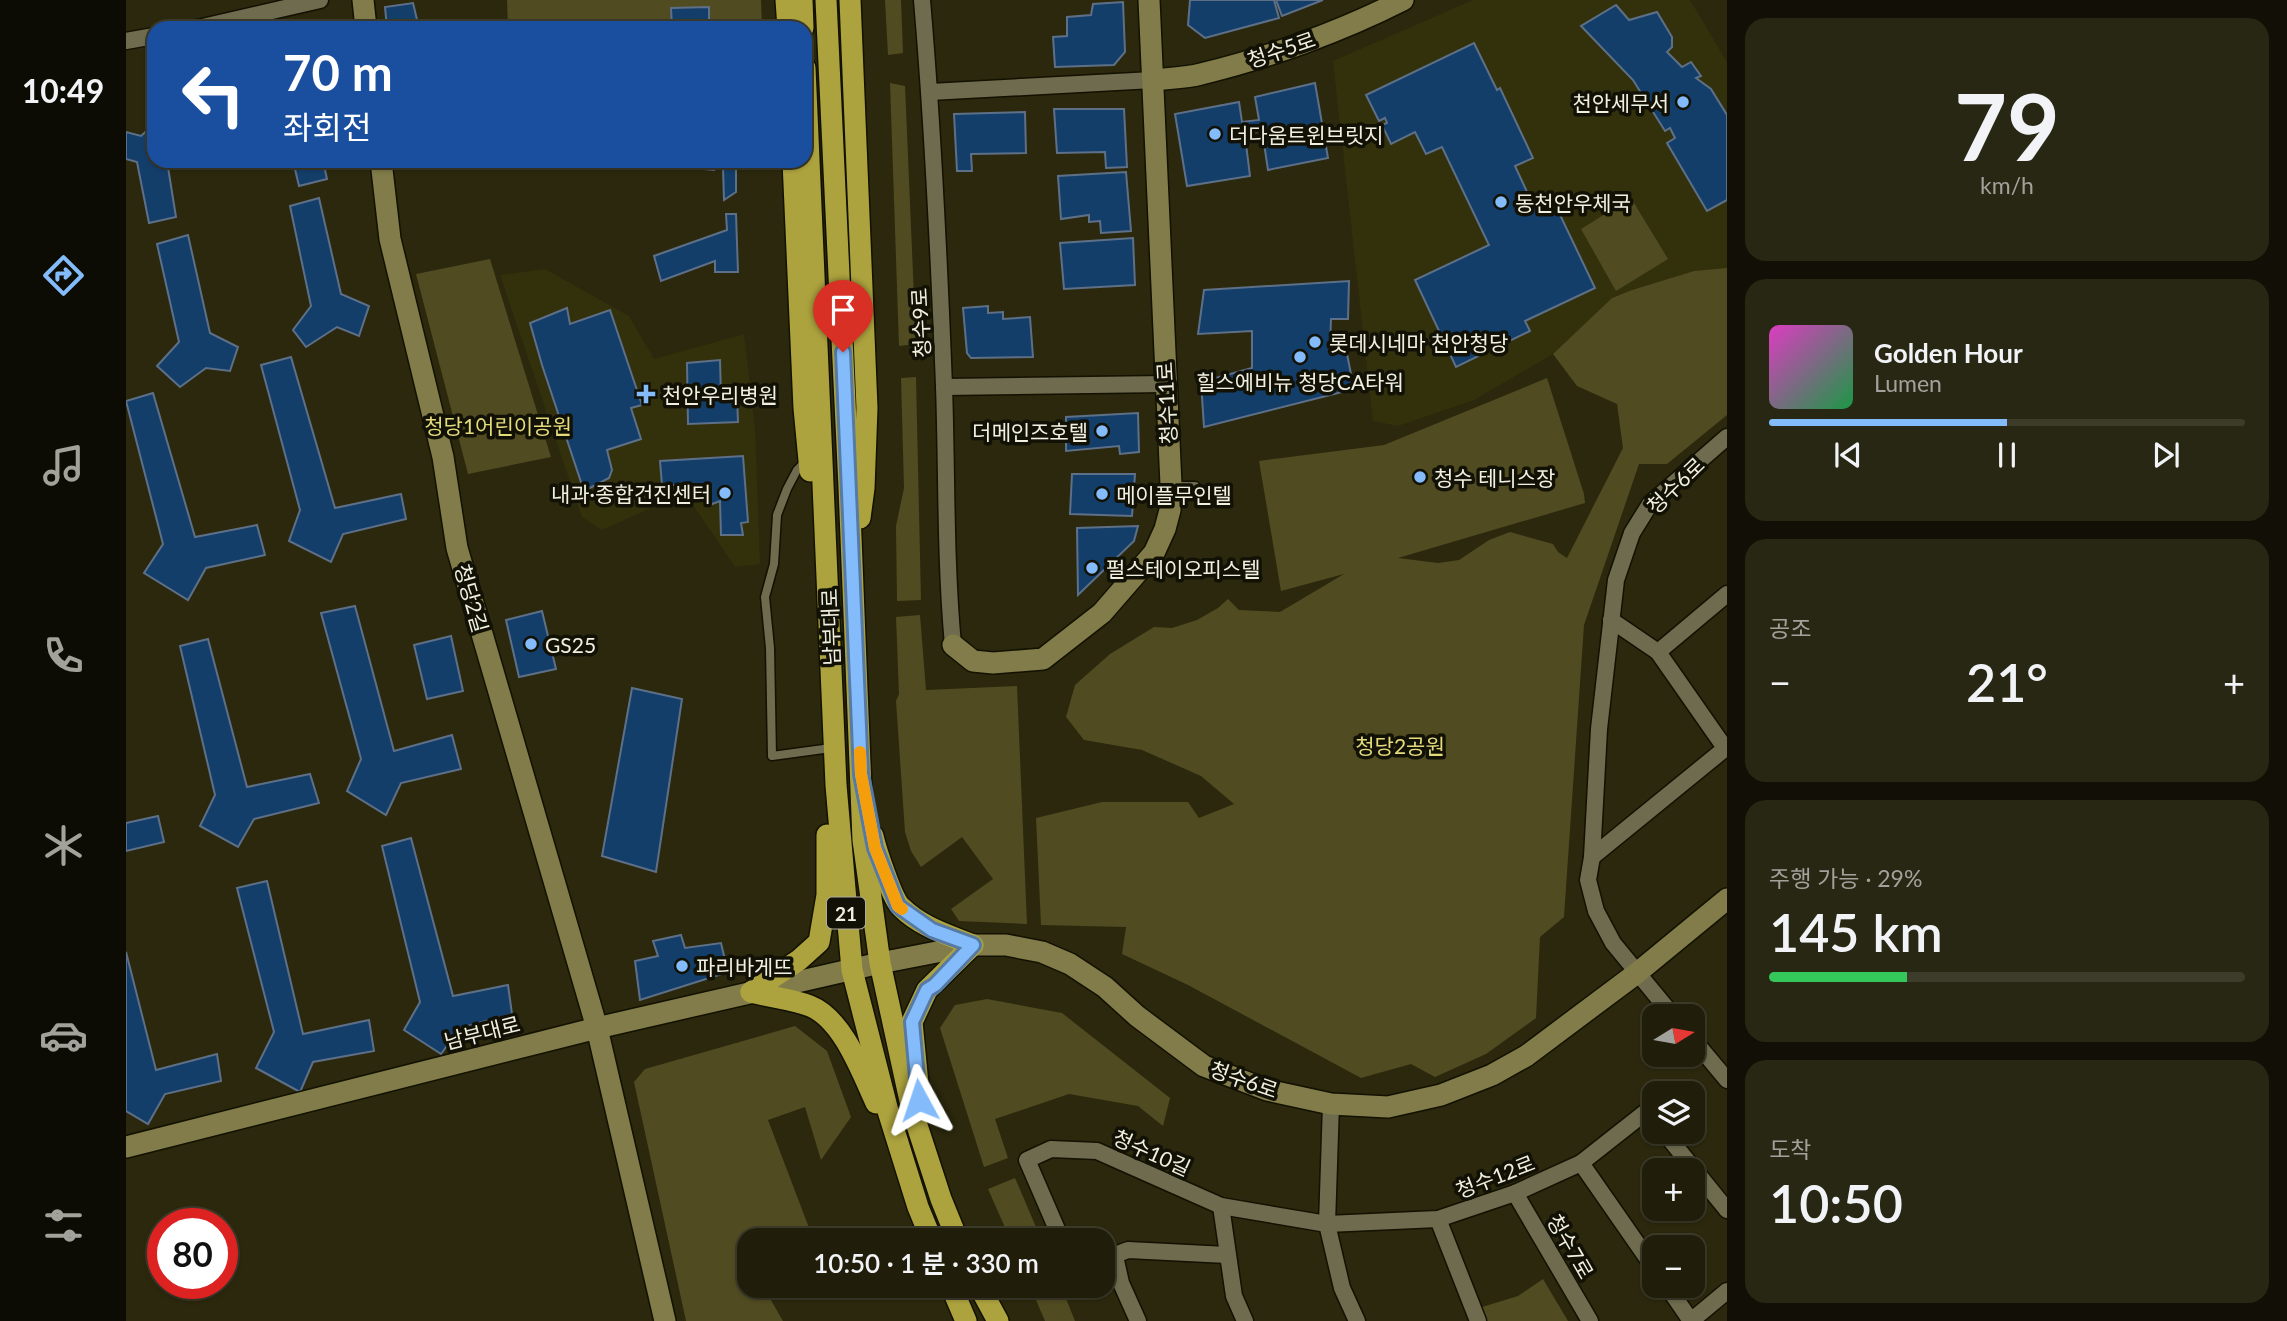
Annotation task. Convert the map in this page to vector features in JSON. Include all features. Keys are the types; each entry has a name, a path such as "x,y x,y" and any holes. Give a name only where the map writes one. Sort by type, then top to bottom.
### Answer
{"highway":[{"path":"786,0 788,21"},
{"path":"802,0 803,21"},
{"name":"남부대로","path":"825,0 863,840 880,963 912,1110 953,1228"},
{"path":"850,0 867,408 864,488 852,572"},
{"path":"793,168 804,408 812,490 828,573"},
{"name":"남부대로","path":"810,168 834,748 852,970 888,1111 927,1228"},
{"path":"861,774 875,848 898,906 932,930 973,945 927,990 912,1022 925,1152"},
{"path":"751,992 799,961 819,942 827,895 826,841 836,785"},
{"path":"751,992 811,1007 833,1024 850,1048 904,1162"},
{"path":"982,1298 991,1321"},
{"path":"985,1298 998,1321"}],"street":[{"path":"228,21 320,0"},
{"path":"363,0 365,21"},
{"name":"청수9로","path":"922,0 930,92 944,387 948,590 953,645"},
{"name":"청수11로","path":"953,645 973,660 993,663 1044,659 1102,613 1154,553 1165,529 1170,510 1171,485 1149,0"},
{"name":"청수5로","path":"1153,80 1199,75 1263,56 1371,16 1403,0"},
{"path":"126,41 147,37"},
{"path":"930,92 1153,80"},
{"name":"청당2길","path":"382,168 390,239 443,457 457,548 597,1028 665,1321"},
{"path":"944,387 1165,384"},
{"name":"청수6로","path":"1637,973 1613,943 1596,911 1588,880 1616,580 1632,533 1650,504 1727,438"},
{"path":"1658,652 1727,594"},
{"path":"1592,857 1726,748 1658,652 1611,620"},
{"name":"청수6로","path":"852,970 973,945 1006,945 1042,952 1070,964 1105,986 1137,1016 1204,1066 1267,1090 1331,1104 1388,1107 1441,1096 1492,1075 1526,1056 1637,973 1727,899"},
{"name":"남부대로","path":"126,1147 597,1028 852,970"},
{"path":"1637,973 1663,1004"},
{"path":"1705,1054 1727,1080"},
{"path":"1331,1104 1327,1224 1342,1288 1357,1321"},
{"name":"청수12로","path":"1327,1224 1438,1219 1515,1193 1581,1163 1642,1115"},
{"path":"1674,1144 1727,1210"},
{"name":"청수10길","path":"1056,1228 1027,1160 1051,1149 1097,1151 1221,1206 1327,1224"},
{"path":"1581,1163 1642,1251"},
{"name":"청수7로","path":"1515,1193 1590,1321"},
{"path":"1221,1206 1234,1296 1245,1321"},
{"path":"1438,1219 1478,1321"},
{"path":"1115,1255 1128,1250 1227,1255"},
{"path":"1115,1270 1138,1321"},
{"path":"1675,1298 1691,1321 1727,1292"}],"lane":[{"path":"809,457 797,470 777,515 774,565 765,597 770,648 772,756 834,748"},
{"path":"1171,485 1195,486"}],"shaded area":[{"path":"1473,0 1690,0 1727,62 1727,268 1694,271 1612,298 1553,354 1474,400 1398,426 1373,421 1333,61"},
{"name":"천안우리병원","path":"545,269 629,316 654,359 744,334 755,429 760,564 735,567 685,493 602,530 582,517 500,275"}],"green space":[{"path":"507,0 761,0 762,21 508,21"},
{"path":"885,0 901,0 903,53 888,55"},
{"path":"890,83 905,86 916,344 899,346"},
{"path":"1631,198 1668,259 1616,291 1581,229"},
{"name":"청당1어린이공원","path":"490,259 551,457 468,474 416,274"},
{"name":"청당2공원","path":"1727,268 1727,415 1667,464 1639,464 1584,625 1564,917 1540,937 1536,1018 1486,1054 1435,1077 1411,1064 1361,1078 1188,985 1122,954 1126,927 1041,925 1036,818 1102,802 1188,802 1199,818 1234,804 1201,776 1142,750 1084,740 1066,717 1075,685 1110,654 1154,627 1172,628 1197,620 1228,599 1239,610 1280,612 1344,574 1281,591 1259,461 1384,445 1547,378 1585,503 1398,558 1438,563 1459,560 1489,540 1510,532 1553,544 1558,552 1567,558 1623,448 1617,404 1577,386 1553,354 1612,298 1694,271"},
{"path":"916,377 921,600 897,601 896,526 904,488 901,378"},
{"path":"920,615 926,690 1017,686 1027,924 959,921 951,909 993,879 962,837 921,867 911,851 905,832 896,701 899,694 896,617"},
{"path":"987,999 1062,1013 1170,1098 1163,1126 1138,1106 1069,1094 995,1119 1008,1158 984,1167 940,1028 955,1005"},
{"path":"795,1026 827,1051 851,1117 821,1160 805,1107 768,1120 809,1228 737,1228 737,1298 770,1298 783,1321 686,1321 634,1082 645,1069"},
{"path":"1015,1178 1036,1228 1005,1228 988,1189"},
{"path":"1543,1279 1568,1321 1484,1321 1479,1308 1518,1296"},
{"path":"1035,1298 1066,1298 1075,1321 1045,1321"}],"building":[{"path":"1190,0 1274,0 1279,18 1205,38 1188,25"},
{"path":"1276,0 1323,0 1282,16"},
{"path":"1123,2 1125,52 1114,65 1055,67 1053,37 1067,36 1067,17 1091,15 1093,4"},
{"path":"413,3 417,21 386,21 385,7"},
{"name":"천안세무서","path":"1616,5 1629,20 1657,12 1672,37 1672,47 1667,52 1682,67 1691,62 1701,76 1696,78 1711,89 1727,115 1727,200 1707,211 1667,143 1675,138 1670,128 1665,131 1633,80 1581,26"},
{"path":"709,7 709,21 672,21 671,8"},
{"name":"동천안우체국","path":"1474,43 1497,90 1500,88 1533,158 1515,166 1534,207 1552,198 1595,288 1525,321 1530,331 1456,367 1415,280 1489,245 1442,147 1426,154 1415,132 1391,144 1382,125 1387,123 1385,118 1379,121 1366,95"},
{"name":"더다움트윈브릿지","path":"1315,83 1328,158 1268,170 1262,130 1245,136 1250,176 1187,186 1175,114 1239,102 1242,122 1259,120 1255,97"},
{"path":"1054,109 1124,109 1127,167 1106,168 1105,152 1057,153"},
{"path":"1025,112 1026,153 971,154 972,171 957,171 954,114"},
{"path":"147,130 147,168 168,168 176,217 149,223 137,162 126,159 126,132 141,136"},
{"path":"295,168 325,168 327,179 299,186"},
{"path":"723,168 736,168 736,192 724,200"},
{"path":"1126,172 1131,231 1101,233 1100,221 1089,222 1089,215 1061,219 1058,176"},
{"path":"319,198 341,294 369,306 359,336 337,327 306,347 293,330 311,306 290,206"},
{"path":"726,214 736,214 738,272 715,272 715,261 661,281 654,256 727,230"},
{"path":"188,235 210,333 238,347 230,371 206,368 180,387 157,366 179,342 157,244"},
{"path":"1133,238 1135,285 1064,289 1060,243"},
{"name":"힐스에비뉴 청당CA타워","path":"1349,281 1348,319 1331,319 1330,347 1345,344 1354,389 1204,427 1201,382 1252,368 1252,331 1198,334 1204,290"},
{"path":"988,306 988,313 1003,312 1003,319 1030,317 1033,357 971,358 967,353 963,308"},
{"path":"567,308 570,324 610,310 642,405 631,408 641,439 607,450 612,470 609,478 584,491 530,323"},
{"path":"291,357 335,508 401,494 406,519 343,534 331,562 289,541 300,510 261,365"},
{"path":"720,360 721,397 737,396 738,422 688,424 687,363"},
{"path":"153,393 195,537 257,525 265,555 206,568 188,600 144,573 163,544 126,401"},
{"name":"더메인즈호텔","path":"1138,413 1139,452 1120,454 1119,446 1066,451 1066,417"},
{"name":"내과·종합건진센터","path":"743,456 748,522 741,523 743,535 721,535 720,501 707,506 704,485 662,485 660,461"},
{"name":"메이플무인텔","path":"1072,474 1135,474 1132,516 1070,514"},
{"name":"펄스테이오피스텔","path":"1138,526 1134,541 1078,595 1077,528"},
{"path":"355,606 394,751 452,735 461,769 401,783 386,815 347,791 361,759 321,613"},
{"name":"GS25","path":"542,611 556,669 519,677 506,620"},
{"path":"451,636 463,691 427,699 414,645"},
{"path":"208,639 247,787 310,774 319,803 254,819 238,847 200,826 215,795 180,646"},
{"path":"632,688 682,699 656,872 602,856"},
{"path":"158,816 164,842 126,851 126,823"},
{"path":"411,838 453,996 508,985 512,1014 460,1028 441,1054 404,1030 420,1002 382,846"},
{"path":"267,881 303,1034 369,1020 374,1051 313,1062 300,1092 256,1068 274,1032 237,888"},
{"name":"파리바게뜨","path":"681,935 685,948 721,943 728,972 640,1000 635,961 658,956 653,941"},
{"path":"126,952 156,1070 217,1054 221,1081 165,1094 148,1124 126,1111"}],"slow traffic":[{"path":"860,752 861,774 875,848 898,906 902,909"}],"place":[{"name":"천안세무서","path":"1683,102"},
{"name":"더다움트윈브릿지","path":"1215,134"},
{"name":"동천안우체국","path":"1501,202"},
{"name":"롯데시네마 천안청당","path":"1315,342"},
{"name":"힐스에비뉴 청당CA타워","path":"1300,357"},
{"name":"천안우리병원","path":"646,394"},
{"name":"더메인즈호텔","path":"1102,431"},
{"name":"청수 테니스장","path":"1420,477"},
{"name":"내과·종합건진센터","path":"725,493"},
{"name":"메이플무인텔","path":"1102,494"},
{"name":"펄스테이오피스텔","path":"1092,568"},
{"name":"GS25","path":"531,644"},
{"name":"파리바게뜨","path":"682,966"}],"route":[{"path":"843,352 861,774 875,848 898,906 932,930 973,945 927,990 912,1022 919,1100"}]}
